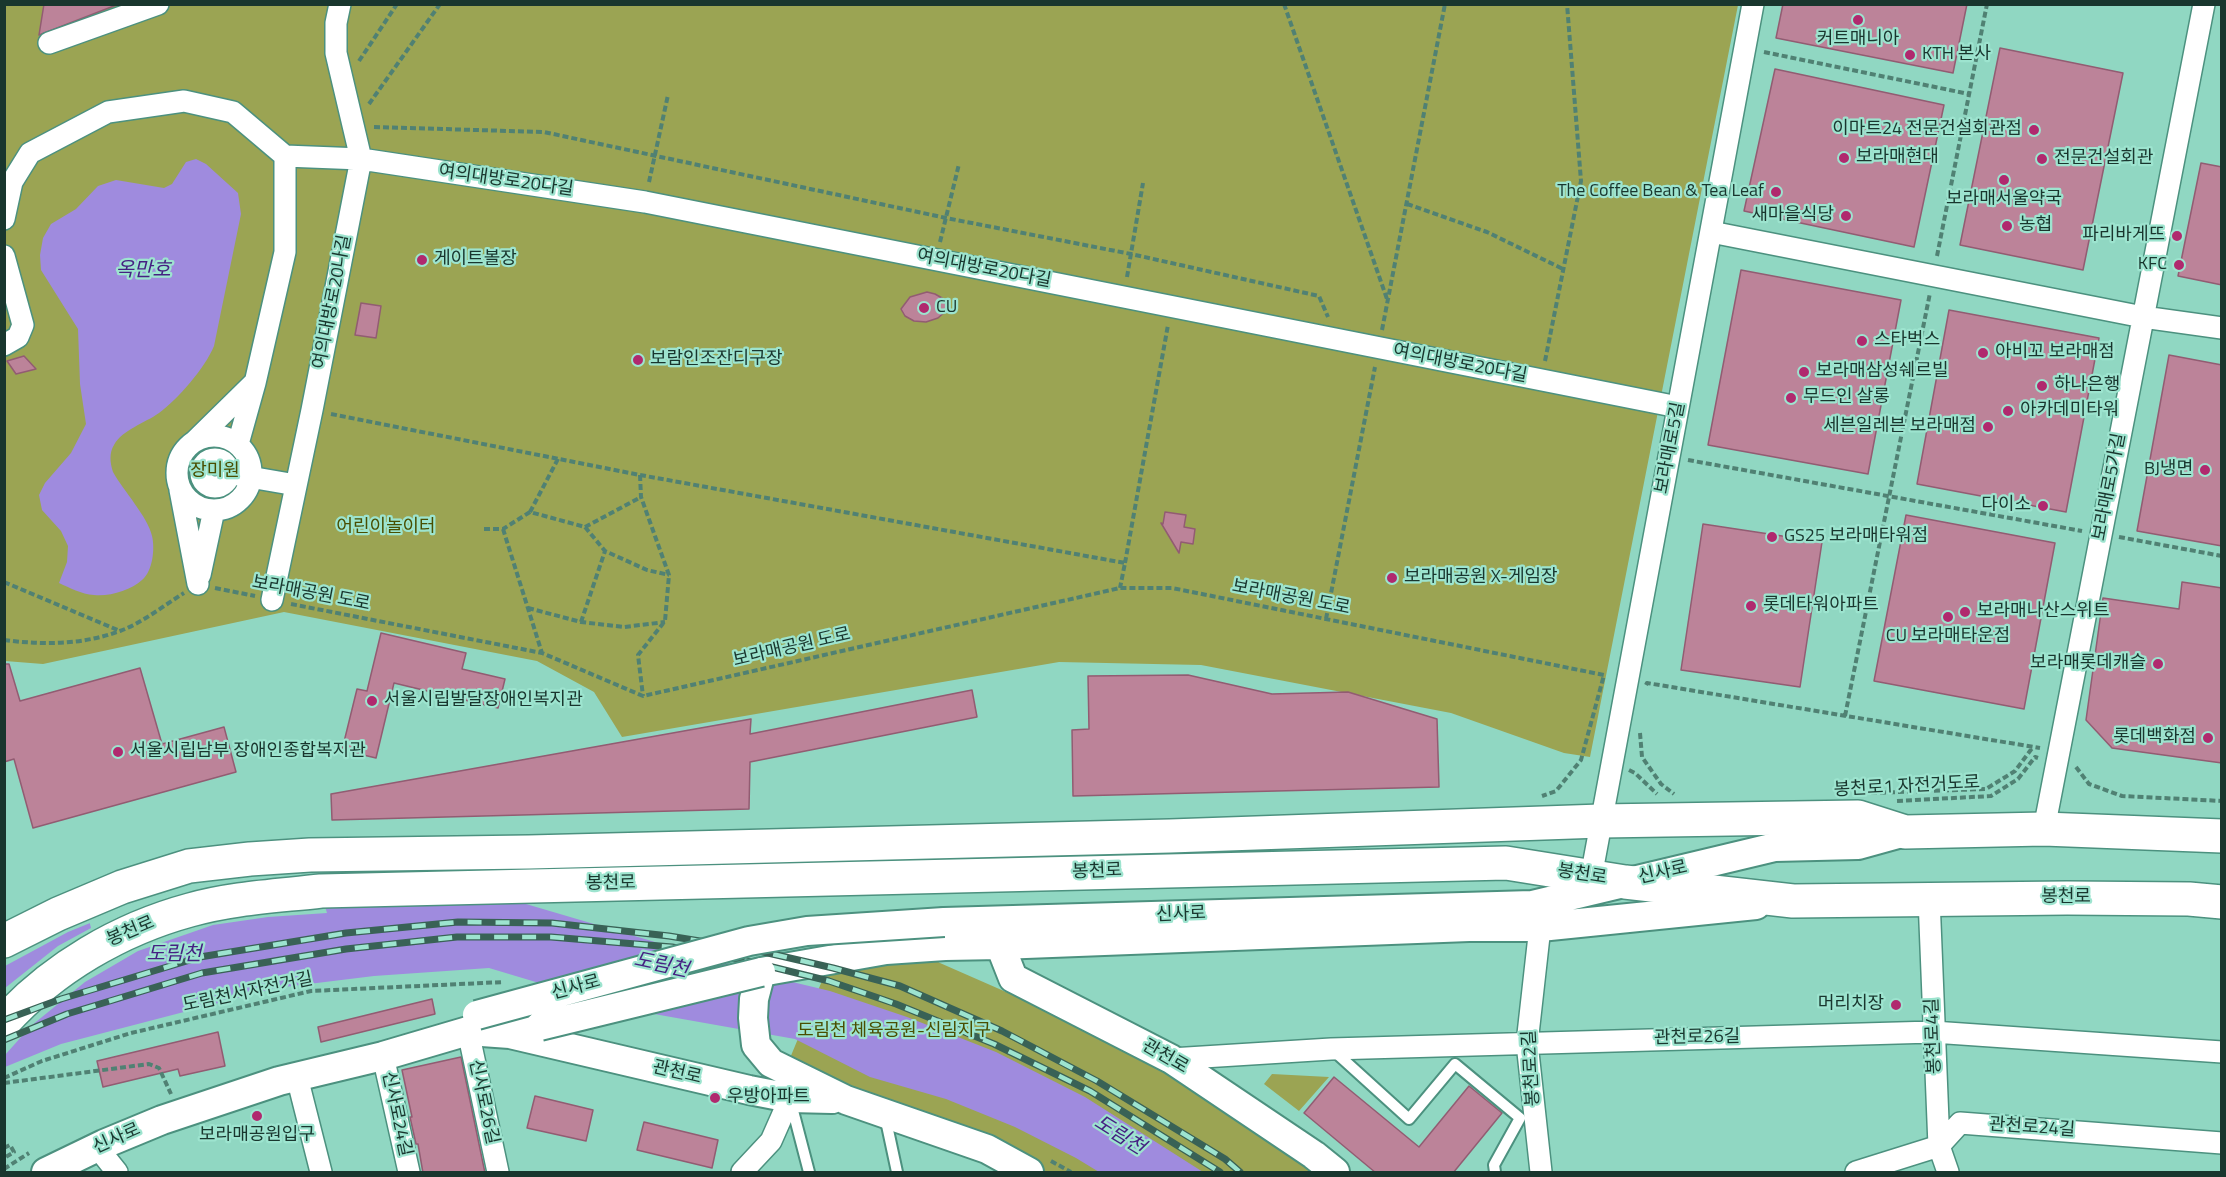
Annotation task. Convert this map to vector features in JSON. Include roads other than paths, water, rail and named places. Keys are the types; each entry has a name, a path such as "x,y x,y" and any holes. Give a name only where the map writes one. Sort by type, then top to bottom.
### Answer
{"main road":[{"name":"봉천로","path":"4,940 122,887 189,867 250,859 310,855 1181,836 1601,821 1858,817 1905,832 2044,829 2222,836"},
{"name":"신사로","path":"1625,882 1775,847 1858,845 1905,832"},
{"path":"2183,834 2222,847"},
{"name":"봉천로","path":"4,1022 55,977 101,945 149,923 190,910 232,901 321,891 1506,863 1590,883 1625,882 1793,901 1929,898 2189,899 2222,902"},
{"name":"신사로","path":"46,1173 97,1147 162,1120 297,1077 383,1056 473,1023 749,941 807,931 945,934 1532,905 1590,883"},
{"path":"2189,899 2222,887"},
{"name":"신사로","path":"473,1023 510,1034 761,972 886,950 945,934 1000,945 1469,927 1540,927 1793,901"},
{"name":"관천로","path":"1000,945 1013,978 1171,1059 1314,1155 1335,1173"},
{"name":"관천로","path":"761,972 754,999 753,1018 756,1045 771,1063 846,1100 987,1149 1029,1173"},
{"name":"관천로","path":"510,1034 738,1088 790,1098 846,1100"}],"street":[{"path":"49,42 158,4"},
{"name":"여의대방로20나길","path":"272,600 361,159 336,53 336,23 340,4"},
{"name":"보라매로5길","path":"1590,883 1753,4"},
{"name":"보라매로5가길","path":"2044,829 2204,4"},
{"path":"4,219 12,182 30,153 108,112 184,101 233,112 285,156 285,252 255,383 234,443 215,473 198,584 181,484 180,457 255,383"},
{"name":"여의대방로20다길","path":"285,156 361,159 645,202 1678,407"},
{"path":"1711,232 2143,316 2222,328"},
{"path":"4,256 23,325 18,337 4,345"},
{"path":"181,484 193,504 211,510 223,510 238,502 245,495 252,477 252,467 234,443 207,436 194,442"},
{"path":"194,442 238,502"},
{"path":"181,484 215,473"},
{"path":"181,484 215,473 297,485"},
{"name":"봉천로4길","path":"1929,898 1939,1146 1948,1173"},
{"name":"봉천로2길","path":"1540,927 1527,1043 1541,1173"},
{"name":"신사로26길","path":"473,1023 498,1173"},
{"name":"관천로26길","path":"1171,1059 1331,1049 1934,1032 2222,1052"},
{"name":"신사로24길","path":"383,1056 409,1173"},
{"path":"297,1077 321,1173"},
{"path":"742,1173 771,1142 790,1098"},
{"name":"관천로24길","path":"1856,1173 1939,1146 1960,1123 2222,1143"},
{"path":"97,1147 117,1173"}],"lane":[{"path":"1331,1049 1409,1119 1455,1064 1520,1118 1494,1165 1496,1173"},
{"path":"790,1098 809,1173"},
{"path":"885,1113 897,1173"}],"water":[{"name":"옥만호","path":"196,159 206,164 238,193 241,214 214,346 198,373 174,400 159,413 122,435 111,451 113,472 150,529 153,553 149,571 137,584 120,592 106,595 85,593 59,583 67,562 68,546 61,531 42,510 39,495 45,483 71,453 86,424 80,384 78,329 41,270 40,255 43,238 51,224 76,209 98,186 116,180 164,188 172,184 186,162"},
{"name":"도림천","path":"440,891 526,904 784,980 830,991 907,1017 996,1052 1085,1097 1203,1172 1099,1172 1015,1127 946,1099 870,1077 795,1039 626,1009 489,968 374,976 276,988 61,1044 5,1067 5,966 68,932 127,908"}],"railway":[{"path":"4,1020 61,999 200,957 346,933 458,922 552,923 669,936 755,950 900,986 1002,1031 1097,1081 1225,1159 1240,1172"},
{"path":"4,1040 67,1014 202,973 346,949 457,937 551,937 672,947 752,962 829,981 896,1004 994,1044 1090,1091 1220,1172"}],"place":[{"name":"커트매니아","path":"1858,20"},
{"name":"KTH 본사","path":"1910,55"},
{"name":"이마트24 전문건설회관점","path":"2034,130"},
{"name":"보라매현대","path":"1844,158"},
{"name":"전문건설회관","path":"2042,159"},
{"name":"보라매서울약국","path":"2004,180"},
{"name":"The Coffee Bean & Tea Leaf","path":"1776,192"},
{"name":"새마을식당","path":"1846,216"},
{"name":"농협","path":"2007,226"},
{"name":"파리바게뜨","path":"2177,236"},
{"name":"게이트볼장","path":"422,260"},
{"name":"KFC","path":"2179,265"},
{"name":"CU","path":"924,308"},
{"name":"스타벅스","path":"1862,341"},
{"name":"아비꼬 보라매점","path":"1983,353"},
{"name":"보람인조잔디구장","path":"638,360"},
{"name":"보라매삼성쉐르빌","path":"1804,372"},
{"name":"하나은행","path":"2042,386"},
{"name":"무드인 살롱","path":"1791,398"},
{"name":"아카데미타워","path":"2008,411"},
{"name":"세븐일레븐 보라매점","path":"1988,427"},
{"name":"BJ냉면","path":"2205,470"},
{"name":"다이소","path":"2043,506"},
{"name":"GS25 보라매타워점","path":"1772,537"},
{"name":"보라매공원 X-게임장","path":"1392,578"},
{"name":"롯데타워아파트","path":"1751,606"},
{"name":"보라매나산스위트","path":"1965,612"},
{"name":"CU 보라매타운점","path":"1948,617"},
{"name":"보라매롯데캐슬","path":"2158,664"},
{"name":"서울시립발달장애인복지관","path":"372,701"},
{"name":"롯데백화점","path":"2208,738"},
{"name":"서울시립남부 장애인종합복지관","path":"118,752"},
{"name":"머리치장","path":"1896,1005"},
{"name":"우방아파트","path":"715,1098"},
{"name":"보라매공원입구","path":"257,1116"}],"park label":[{"name":"장미원","path":"215,472"},
{"name":"어린이놀이터","path":"386,528"},
{"name":"도림천 체육공원-신림지구","path":"894,1032"}]}
